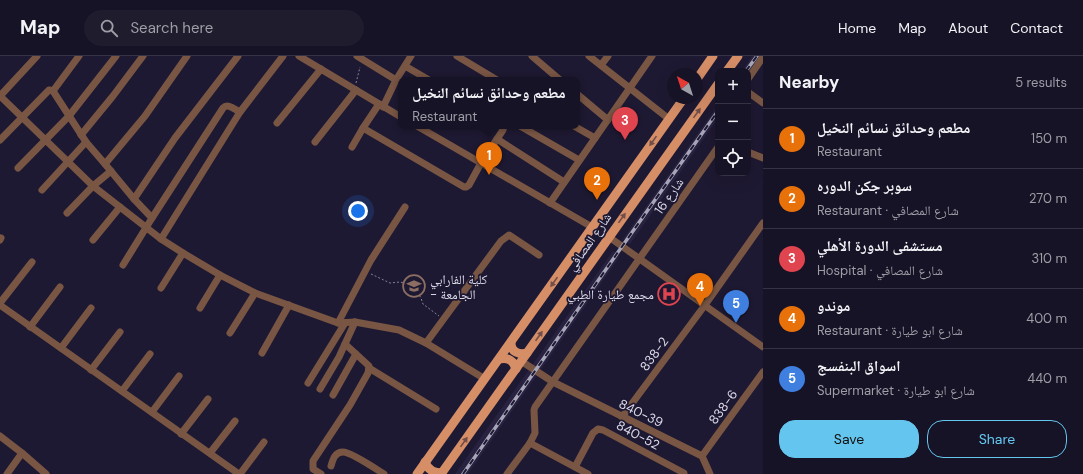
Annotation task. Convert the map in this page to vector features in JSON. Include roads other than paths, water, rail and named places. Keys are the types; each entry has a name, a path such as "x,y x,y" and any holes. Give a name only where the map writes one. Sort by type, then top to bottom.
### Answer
{"main road":[{"path":"703,70 713,56"},
{"path":"729,68 738,56"},
{"name":"شارع المصافي","path":"442,474 715,88"},
{"name":"شارع المصافي","path":"417,474 680,104"},
{"path":"511,343 512,348 517,353 527,353"},
{"path":"500,359 509,359 515,365 519,365"},
{"path":"426,462 427,466 433,472 442,474"}],"street":[{"path":"38,56 0,96 93,186 161,239 220,275 255,293 342,323 355,322 399,330 426,343 485,379"},
{"path":"53,91 79,56"},
{"path":"18,168 69,116 116,56"},
{"path":"81,134 113,96 142,56"},
{"path":"105,164 145,116 187,56"},
{"path":"134,199 175,138 238,56"},
{"path":"161,239 240,112 283,56"},
{"path":"299,56 398,115"},
{"path":"352,146 363,128 381,106 411,56"},
{"path":"457,56 492,77"},
{"path":"532,56 556,77"},
{"path":"589,56 669,120"},
{"path":"601,65 608,56"},
{"path":"550,203 652,56"},
{"path":"360,57 396,80"},
{"path":"751,76 763,58"},
{"path":"405,66 424,77"},
{"path":"277,123 321,69"},
{"path":"0,140 23,118 48,90 53,91"},
{"path":"315,142 355,90"},
{"path":"53,91 86,142 152,218"},
{"path":"751,94 763,103"},
{"path":"580,97 608,120"},
{"path":"123,265 223,108 228,106 240,112"},
{"path":"363,128 464,187 469,185 481,163 503,129"},
{"path":"422,129 592,227"},
{"path":"525,129 579,160"},
{"path":"579,129 595,138"},
{"path":"497,138 564,182"},
{"path":"42,190 86,142"},
{"name":"شارع 16","path":"530,443 535,433 535,407 715,151"},
{"path":"751,153 763,158"},
{"path":"67,213 110,170"},
{"path":"93,240 120,207"},
{"path":"308,383 342,323 371,260 405,207"},
{"name":"838-2","path":"622,417 705,306 763,223"},
{"path":"426,343 502,241 509,235 539,255"},
{"path":"609,237 763,347"},
{"path":"161,288 183,253"},
{"path":"32,262 0,304 30,327 239,474 264,442"},
{"path":"200,308 220,275"},
{"path":"30,327 60,287"},
{"path":"230,333 255,293"},
{"path":"262,353 289,305"},
{"path":"61,348 92,308"},
{"path":"320,389 345,344 355,322"},
{"path":"91,370 120,332"},
{"path":"345,344 369,366 369,368 436,409"},
{"path":"122,391 150,354"},
{"path":"333,395 356,354"},
{"name":"840-39","path":"519,365 702,456"},
{"path":"321,474 313,469 313,461 350,405 368,373 369,368"},
{"name":"838-6","path":"702,456 763,372"},
{"path":"152,412 178,376"},
{"path":"181,434 208,399"},
{"path":"210,453 235,421"},
{"name":"840-52","path":"575,467 593,433 598,429 603,430 684,474"},
{"path":"0,436 46,474"},
{"path":"508,474 530,443 588,474"},
{"path":"331,466 335,456 342,452 347,453 384,474"},
{"path":"7,474 22,453"},
{"path":"702,456 710,474"}],"railway":[{"path":"748,68 757,56"},
{"path":"463,474 715,115"}],"place":[{"name":"مستشفى الدورة الأهلي","path":"625,140"},
{"name":"مطعم وحدائق نسائم النخيل","path":"489,175"},
{"name":"سوبر جكن الدوره","path":"597,200"},
{"name":"كلية الفارابي - الجامعة","path":"414,286"},
{"name":"مجمع طيارة الطبي","path":"669,294"},
{"name":"موندو","path":"700,306"},
{"name":"اسواق البنفسج","path":"736,323"}]}
